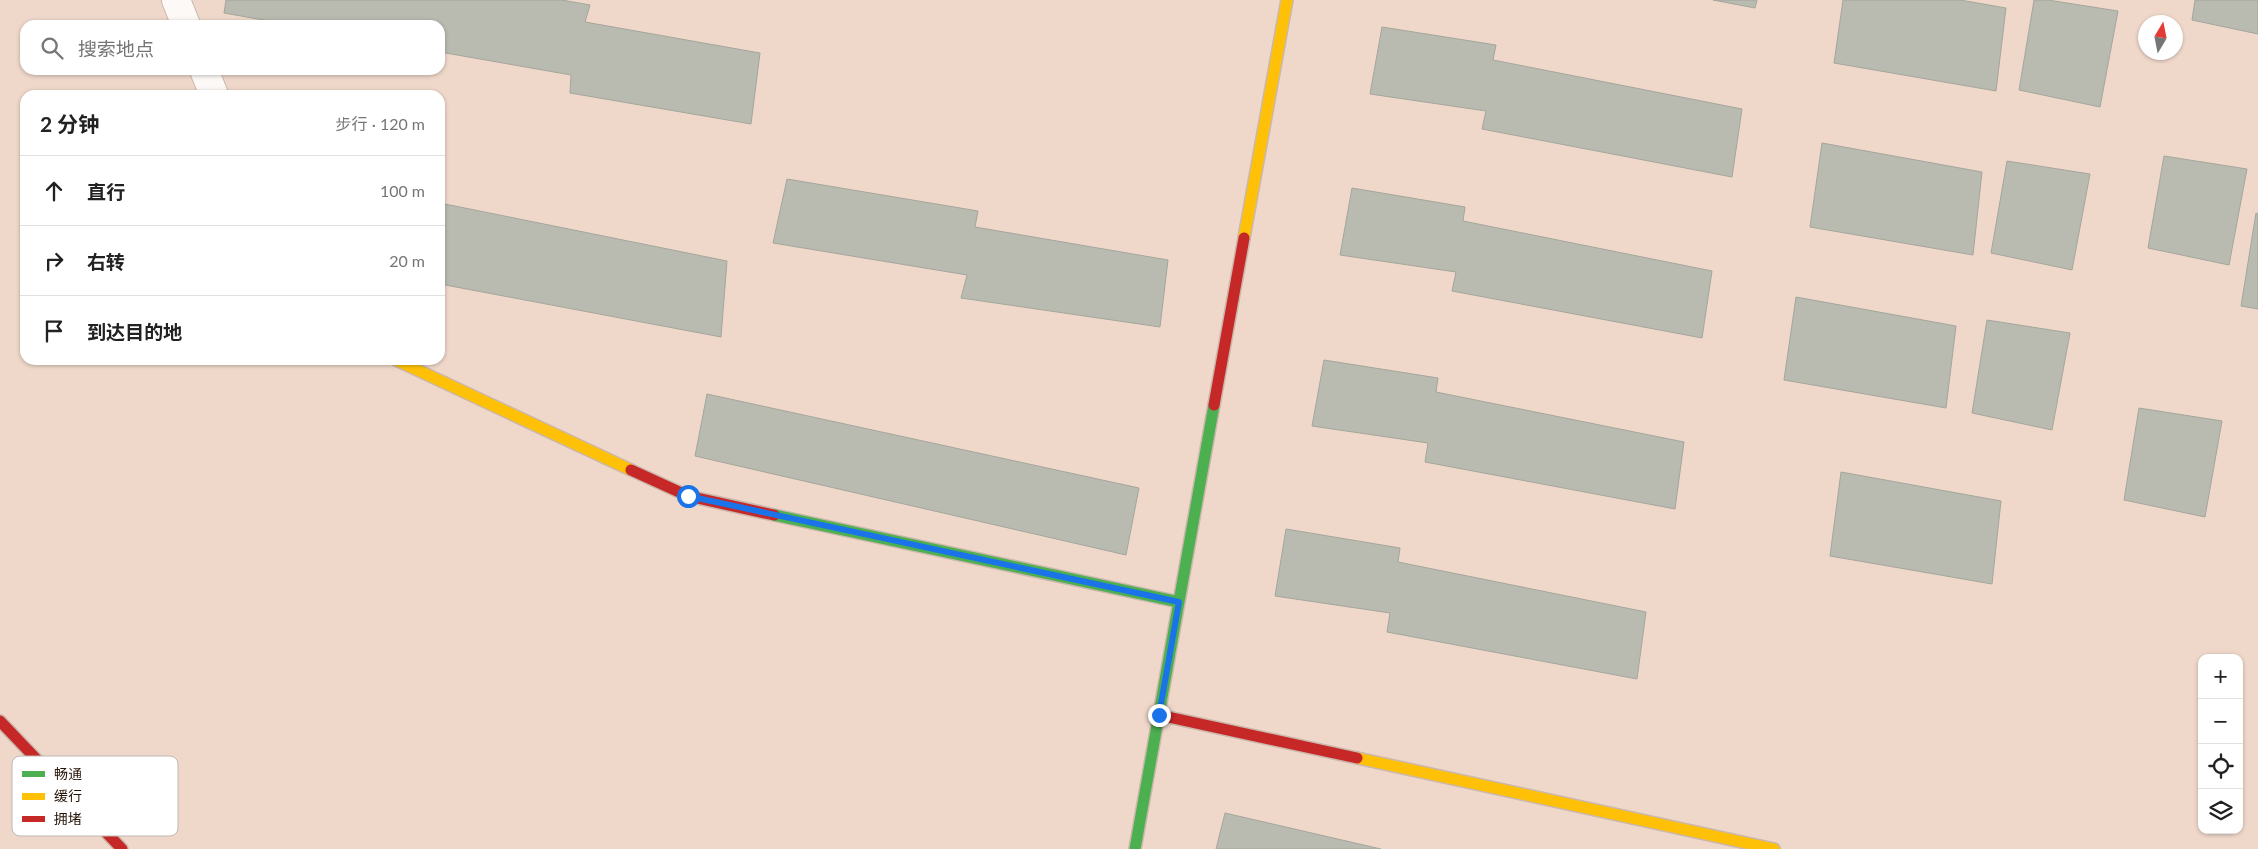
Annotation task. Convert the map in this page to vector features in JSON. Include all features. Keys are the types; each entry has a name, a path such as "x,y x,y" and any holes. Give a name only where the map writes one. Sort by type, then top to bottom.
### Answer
{"street":[{"path":"176,0 184,20"},
{"path":"1135,849 1287,0"},
{"path":"206,75 212,90"},
{"path":"407,365 688,496 1179,602"},
{"path":"1159,715 1774,849"},
{"path":"0,721 33,756"},
{"path":"110,836 122,849"}],"building":[{"path":"226,0 562,0 590,5 585,22 760,53 751,124 570,93 571,75 445,53 445,20 264,20 224,13"},
{"path":"1713,0 1757,0 1755,8"},
{"path":"1843,0 1960,0 2006,8 1996,91 1834,63"},
{"path":"2034,0 2048,0 2118,11 2100,107 2019,90"},
{"path":"2195,0 2258,0 2258,34 2192,20"},
{"path":"1382,27 1496,45 1493,60 1742,109 1732,177 1482,129 1486,111 1370,94"},
{"path":"1822,143 1982,172 1973,255 1810,227"},
{"path":"2164,156 2247,169 2229,265 2148,248"},
{"path":"2007,161 2090,174 2072,270 1991,253"},
{"path":"787,179 978,211 975,227 1168,260 1160,327 961,298 967,275 773,243"},
{"path":"1352,188 1465,207 1463,221 1712,271 1702,338 1452,291 1456,272 1340,255"},
{"path":"445,204 727,261 721,337 445,285"},
{"path":"2256,213 2258,214 2258,309 2241,306"},
{"path":"1796,297 1956,326 1946,408 1784,380"},
{"path":"1987,320 2070,333 2052,430 1972,413"},
{"path":"1324,360 1438,378 1436,392 1684,442 1675,509 1425,462 1428,443 1312,426"},
{"path":"707,394 1139,488 1126,555 695,456"},
{"path":"2139,408 2222,421 2205,517 2124,500"},
{"path":"1841,472 2001,501 1992,584 1830,556"},
{"path":"1286,529 1400,548 1398,562 1646,612 1637,679 1387,632 1390,613 1275,596"},
{"path":"1225,813 1381,849 1216,849"}],"traffic: fast":[{"path":"1135,849 1214,405"},
{"path":"774,515 1179,602"}],"traffic: slow":[{"path":"1244,238 1287,0"},
{"path":"407,365 631,470"},
{"path":"1357,758 1774,849"}],"traffic: jam":[{"path":"1214,405 1244,238"},
{"path":"631,470 688,496 774,515"},
{"path":"1159,715 1357,758"},
{"path":"0,721 33,756"},
{"path":"110,836 122,849"}],"route":[{"path":"688,496 1179,602 1159,715"}]}
